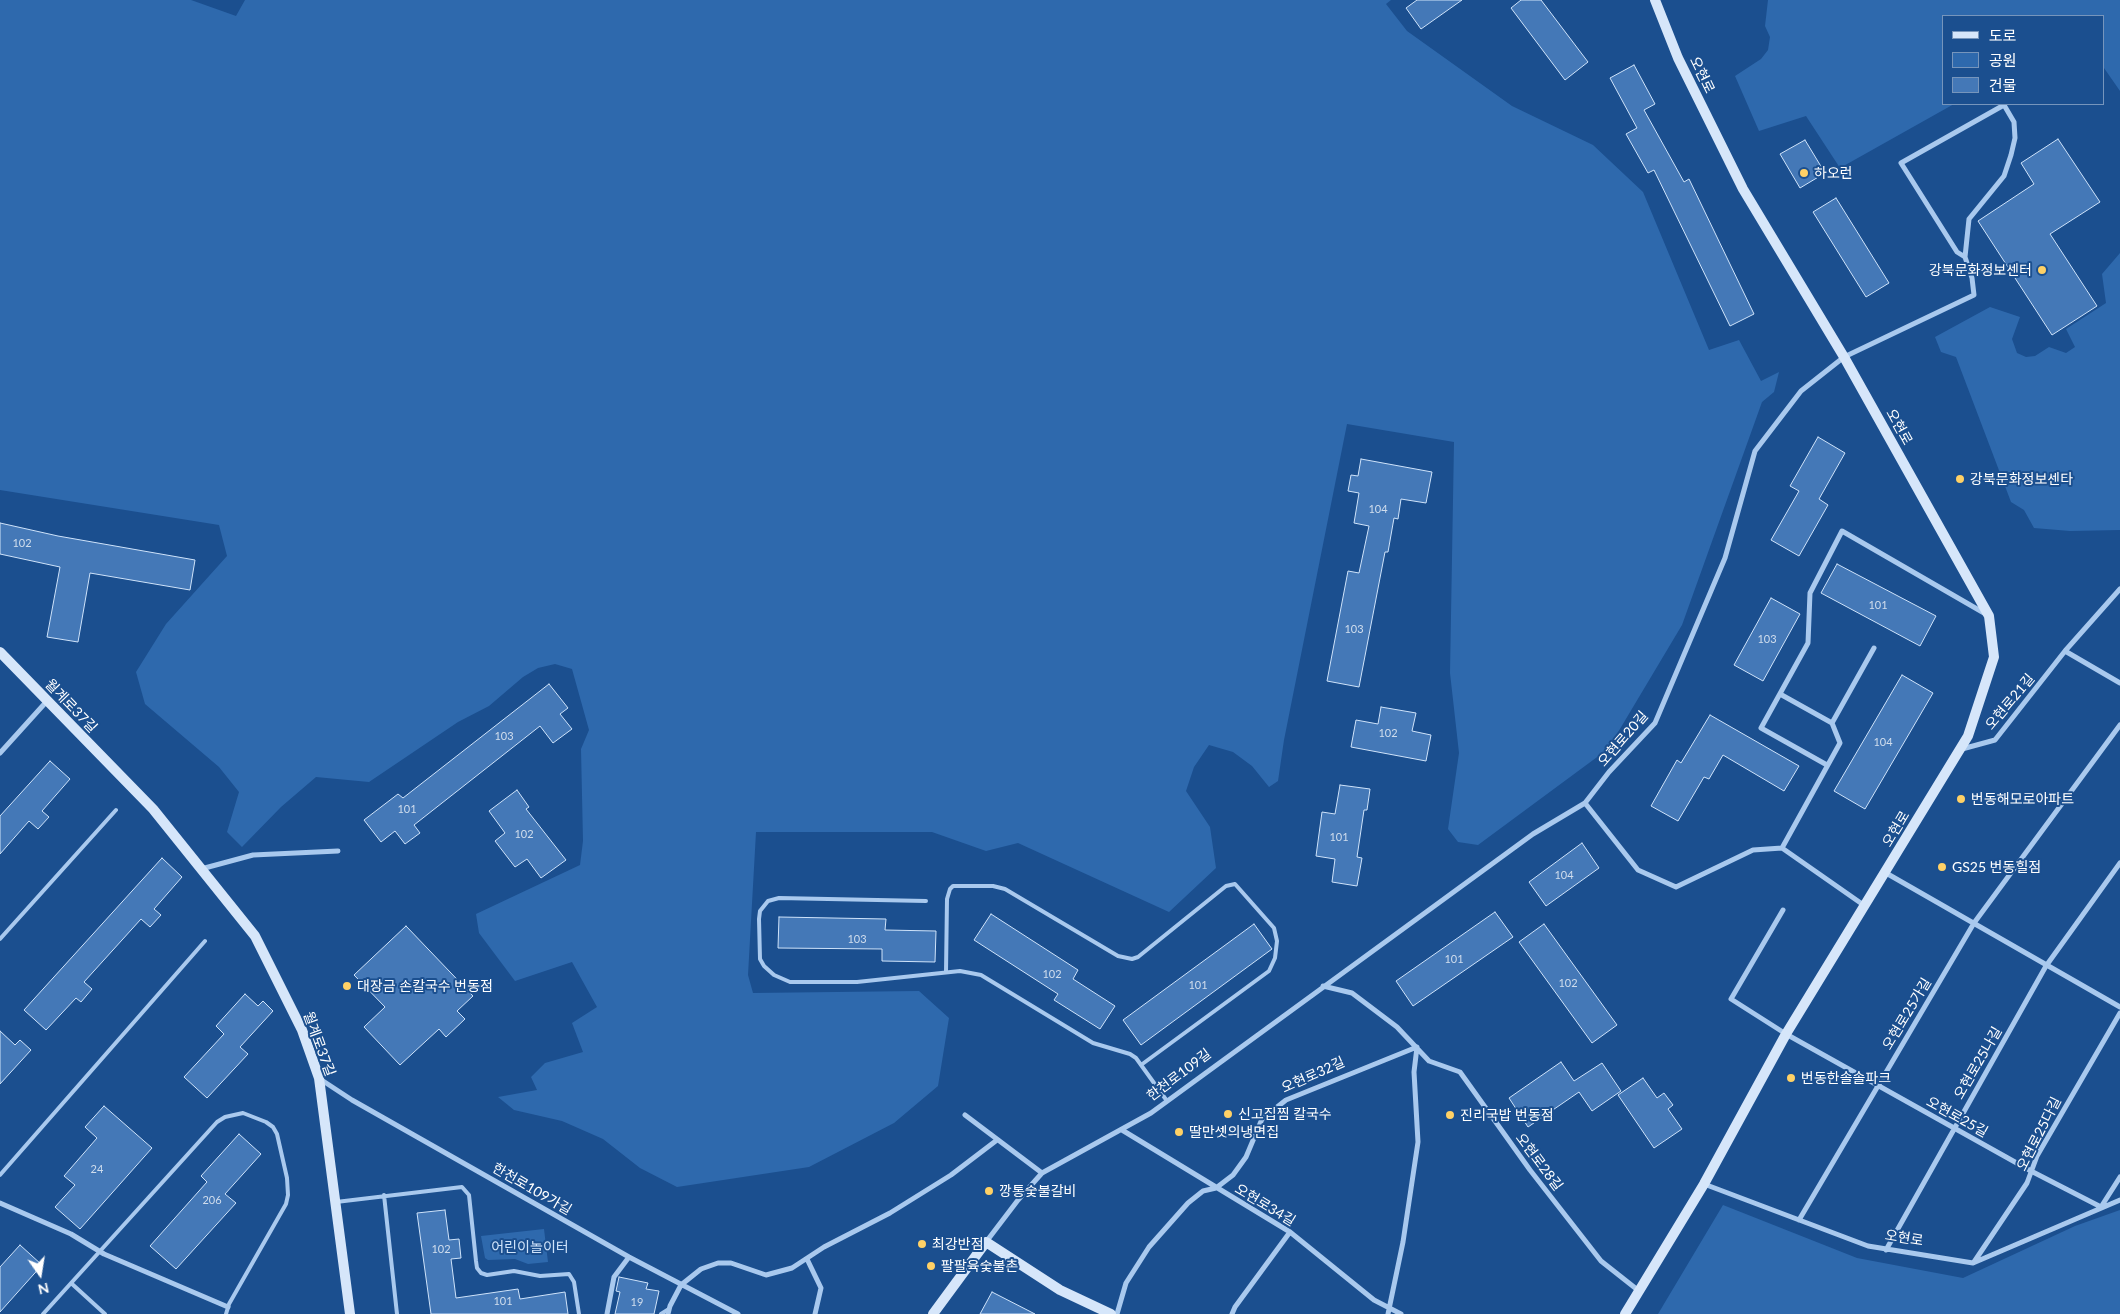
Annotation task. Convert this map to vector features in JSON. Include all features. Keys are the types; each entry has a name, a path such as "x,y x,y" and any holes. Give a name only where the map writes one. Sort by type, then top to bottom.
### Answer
{"street":[{"name":"오현로","path":"1625,1314 1704,1184 1786,1034 1968,736 1994,657 1989,616 1844,357 1743,189 1678,58 1655,0"},
{"path":"2004,105 2014,122 2015,138 2011,155 2004,176 1969,219 1965,257 1957,252 1902,163 2004,105"},
{"name":"오현로20길","path":"1323,986 1534,834 1585,803 1608,772 1655,723 1725,558 1755,452 1801,391 1844,357 1974,295 1972,278 1965,257"},
{"path":"1827,765 1761,728 1808,643 1810,593 1842,531 1989,616"},
{"name":"오현로21길","path":"1960,749 1994,740 2065,651 2120,589"},
{"path":"1832,723 1874,648"},
{"path":"2065,651 2120,683"},
{"name":"월계로37길","path":"0,652 153,809 255,936 302,1030 319,1078 350,1314"},
{"path":"1780,694 1832,723 1840,743 1782,848"},
{"path":"0,753 47,701"},
{"name":"오현로25가길","path":"1799,1220 1974,924 2120,725"},
{"path":"1585,803 1638,870 1676,887 1753,850 1782,848 1865,906"},
{"path":"201,869 252,855 338,852"},
{"name":"오현로25나길","path":"1886,1250 2046,966 2120,863"},
{"path":"1886,873 2120,1007"},
{"path":"1783,910 1731,999 1786,1034"},
{"name":"오현로28길","path":"1323,986 1352,993 1397,1027 1429,1060 1460,1072 1530,1170 1601,1261 1639,1292"},
{"name":"한천로109길","path":"932,1314 1018,1200 1042,1173 1151,1113 1323,986"},
{"name":"오현로25다길","path":"1973,1263 2027,1183 2037,1156 2120,1012"},
{"name":"오현로25길","path":"1786,1034 2031,1171 2100,1207"},
{"path":"1388,1314 1403,1242 1418,1142 1414,1072 1417,1047"},
{"name":"오현로32길","path":"1117,1314 1126,1283 1149,1248 1188,1203 1202,1191 1216,1188 1233,1175 1246,1157 1262,1119 1286,1100 1417,1047"},
{"name":"한천로109가길","path":"319,1078 360,1105 629,1257 738,1314"},
{"path":"965,1115 1042,1173"},
{"name":"오현로34길","path":"1122,1130 1290,1232 1374,1300 1402,1314"},
{"path":"668,1311 681,1285 701,1269 718,1263 738,1264 766,1275 792,1268 824,1247 890,1213 951,1175 996,1140"},
{"path":"2100,1207 2120,1177"},
{"name":"오현로","path":"1704,1184 1868,1246 1973,1263"},
{"path":"1973,1263 2120,1200"},
{"path":"0,1203 71,1234 100,1251 228,1307"},
{"path":"1232,1314 1235,1307 1290,1232"},
{"path":"986,1242 1060,1290 1111,1314"},
{"path":"607,1314 614,1277 629,1257"},
{"path":"807,1259 821,1288 815,1314"}],"lane":[{"path":"0,939 116,810"},
{"path":"946,972 946,899 950,889 958,885 993,886 1005,889 1118,956 1132,959 1138,957 1226,886 1235,884 1274,928 1277,941 1275,958 1272,965 1265,976 1141,1065"},
{"path":"926,901 779,898 768,901 760,911 759,918 760,958 764,966 774,975 790,982 857,982 960,971 981,975 1093,1044 1102,1048 1125,1052 1136,1058 1167,1101"},
{"path":"0,1175 205,941"},
{"path":"43,1314 217,1122 224,1116 243,1113 266,1122 273,1127 277,1134 287,1178 288,1195 286,1204 228,1307 226,1314"},
{"path":"336,1202 462,1186 469,1195 477,1268 481,1273 487,1275 514,1271 540,1276 569,1274 574,1282 579,1314"},
{"path":"384,1195 397,1314"},
{"path":"71,1283 105,1314"},
{"path":"661,1314 668,1311"}],"green space":[{"path":"0,0 191,0 236,16 245,0 1391,0 1386,4 1407,31 1512,106 1593,145 1643,192 1709,350 1739,340 1761,381 1779,372 1774,392 1762,402 1682,625 1608,749 1478,845 1458,842 1448,829 1459,753 1450,673 1454,442 1347,424 1284,740 1278,781 1269,787 1252,766 1233,752 1209,745 1194,767 1186,791 1210,827 1216,868 1169,912 1018,843 986,851 932,832 756,832 748,975 753,993 919,991 949,1018 938,1086 894,1123 809,1167 677,1187 640,1168 603,1139 562,1121 514,1110 498,1097 537,1090 531,1077 545,1063 583,1052 572,1023 597,1007 572,962 515,981 479,933 476,914 580,865 583,841 581,749 589,730 572,669 555,664 538,668 523,677 489,706 458,722 369,782 316,777 281,807 242,847 227,832 239,792 219,767 145,704 136,672 166,624 227,556 219,525 0,490"},
{"path":"1768,0 2120,0 2120,91 2105,69 2105,15 1942,15 1942,105 1952,105 1840,168 1806,116 1759,131 1735,76 1761,59 1768,50 1770,37 1765,26"},
{"path":"2120,253 2120,530 2070,531 2034,528 2024,510 2011,502 1956,357 1941,352 1935,337 1990,307 2020,317 2012,339 2017,353 2026,357 2035,356 2049,347 2066,353 2075,347 2066,329 2106,303 2102,274"},
{"path":"1723,1205 1857,1258 1963,1278 2075,1226 2120,1210 2120,1314 1658,1314"},
{"name":"어린이놀이터","path":"544,1229 548,1262 528,1264 515,1259 488,1260 485,1258 481,1236"}],"building":[{"path":"1417,0 1462,0 1421,29 1406,8"},
{"path":"1521,0 1541,0 1588,62 1565,80 1511,8"},
{"path":"1634,65 1655,104 1644,110 1684,182 1689,179 1754,314 1730,326 1654,170 1648,173 1626,134 1637,128 1610,78"},
{"name":"강북문화정보센터","path":"2058,139 2100,202 2050,234 2097,306 2052,335 1978,221 2034,184 2021,163"},
{"path":"1805,140 1825,173 1800,188 1780,154"},
{"path":"1836,198 1889,283 1866,297 1813,212"},
{"path":"1818,437 1845,453 1819,499 1828,505 1799,556 1771,540 1799,491 1790,486"},
{"path":"1361,459 1432,472 1426,503 1401,499 1398,519 1394,518 1388,552 1385,552 1359,687 1327,681 1348,571 1359,573 1369,526 1354,523 1359,493 1348,491 1351,475 1358,476"},
{"path":"0,523 58,536 195,560 190,590 90,573 78,642 47,637 60,567 0,554"},
{"path":"1837,564 1936,616 1920,646 1821,593"},
{"path":"1771,598 1800,614 1763,681 1734,665"},
{"path":"1902,675 1933,693 1865,809 1834,791"},
{"path":"549,684 568,708 560,714 572,729 553,743 540,726 414,825 420,833 405,844 395,831 381,842 364,820 398,794 403,798"},
{"path":"1381,707 1416,713 1412,731 1431,735 1426,761 1351,747 1356,720 1378,724"},
{"path":"1710,715 1799,766 1784,791 1723,755 1709,779 1704,777 1678,821 1651,806 1677,760 1681,763"},
{"path":"50,761 70,779 42,811 49,817 38,829 29,821 0,854 0,816"},
{"path":"1340,785 1370,789 1367,810 1364,810 1357,857 1362,858 1357,886 1332,882 1335,859 1316,856 1322,812 1335,814"},
{"path":"517,790 529,807 526,809 566,860 541,878 527,859 515,867 495,841 505,833 489,811"},
{"path":"1582,843 1599,868 1546,906 1529,882"},
{"path":"162,858 182,877 154,909 161,915 150,927 141,919 84,982 92,989 81,1002 76,998 46,1030 24,1010"},
{"path":"1495,912 1513,937 1413,1006 1396,981"},
{"path":"991,914 1078,970 1073,979 1115,1006 1100,1029 1054,1000 1058,994 974,940"},
{"path":"779,917 886,919 885,930 936,931 935,962 882,961 882,949 778,948"},
{"path":"1254,924 1272,949 1141,1045 1123,1020"},
{"path":"1544,924 1617,1025 1592,1043 1519,942"},
{"path":"406,926 473,996 457,1011 465,1019 446,1037 439,1029 400,1065 364,1027 385,1007 354,975"},
{"path":"245,994 258,1006 263,1001 273,1011 240,1047 248,1054 207,1098 184,1077 224,1034 216,1026"},
{"path":"0,1031 15,1045 20,1040 31,1050 0,1084"},
{"path":"1561,1062 1574,1081 1602,1063 1621,1091 1592,1111 1579,1092 1528,1127 1509,1098"},
{"path":"1643,1078 1657,1098 1664,1093 1673,1105 1668,1109 1682,1129 1654,1148 1618,1095"},
{"path":"104,1106 152,1148 80,1229 55,1207 75,1185 64,1176 97,1138 85,1127"},
{"path":"239,1134 261,1154 225,1194 236,1203 176,1269 150,1246 207,1182 201,1176"},
{"path":"445,1210 449,1240 459,1239 461,1258 451,1259 456,1298 518,1289 520,1299 565,1292 568,1314 431,1314 417,1213"},
{"path":"20,1245 42,1265 0,1312 0,1267"},
{"path":"619,1277 648,1283 646,1289 659,1291 654,1314 615,1314 620,1292 616,1291"},
{"path":"992,1292 1035,1314 980,1314"}],"place":[{"name":"하오런","path":"1804,173"},
{"name":"강북문화정보센터","path":"2042,270"},
{"name":"강북문화정보센타","path":"1960,479"},
{"name":"번동해모로아파트","path":"1961,799"},
{"name":"GS25 번동힐점","path":"1942,867"},
{"name":"대장금 손칼국수 번동점","path":"347,986"},
{"name":"번동한솔솔파크","path":"1791,1078"},
{"name":"신고집찜 칼국수","path":"1228,1114"},
{"name":"진리국밥 번동점","path":"1450,1115"},
{"name":"딸만셋의냉면집","path":"1179,1132"},
{"name":"깡통숯불갈비","path":"989,1191"},
{"name":"최강반점","path":"922,1244"},
{"name":"팔팔육숯불촌","path":"931,1266"}]}
